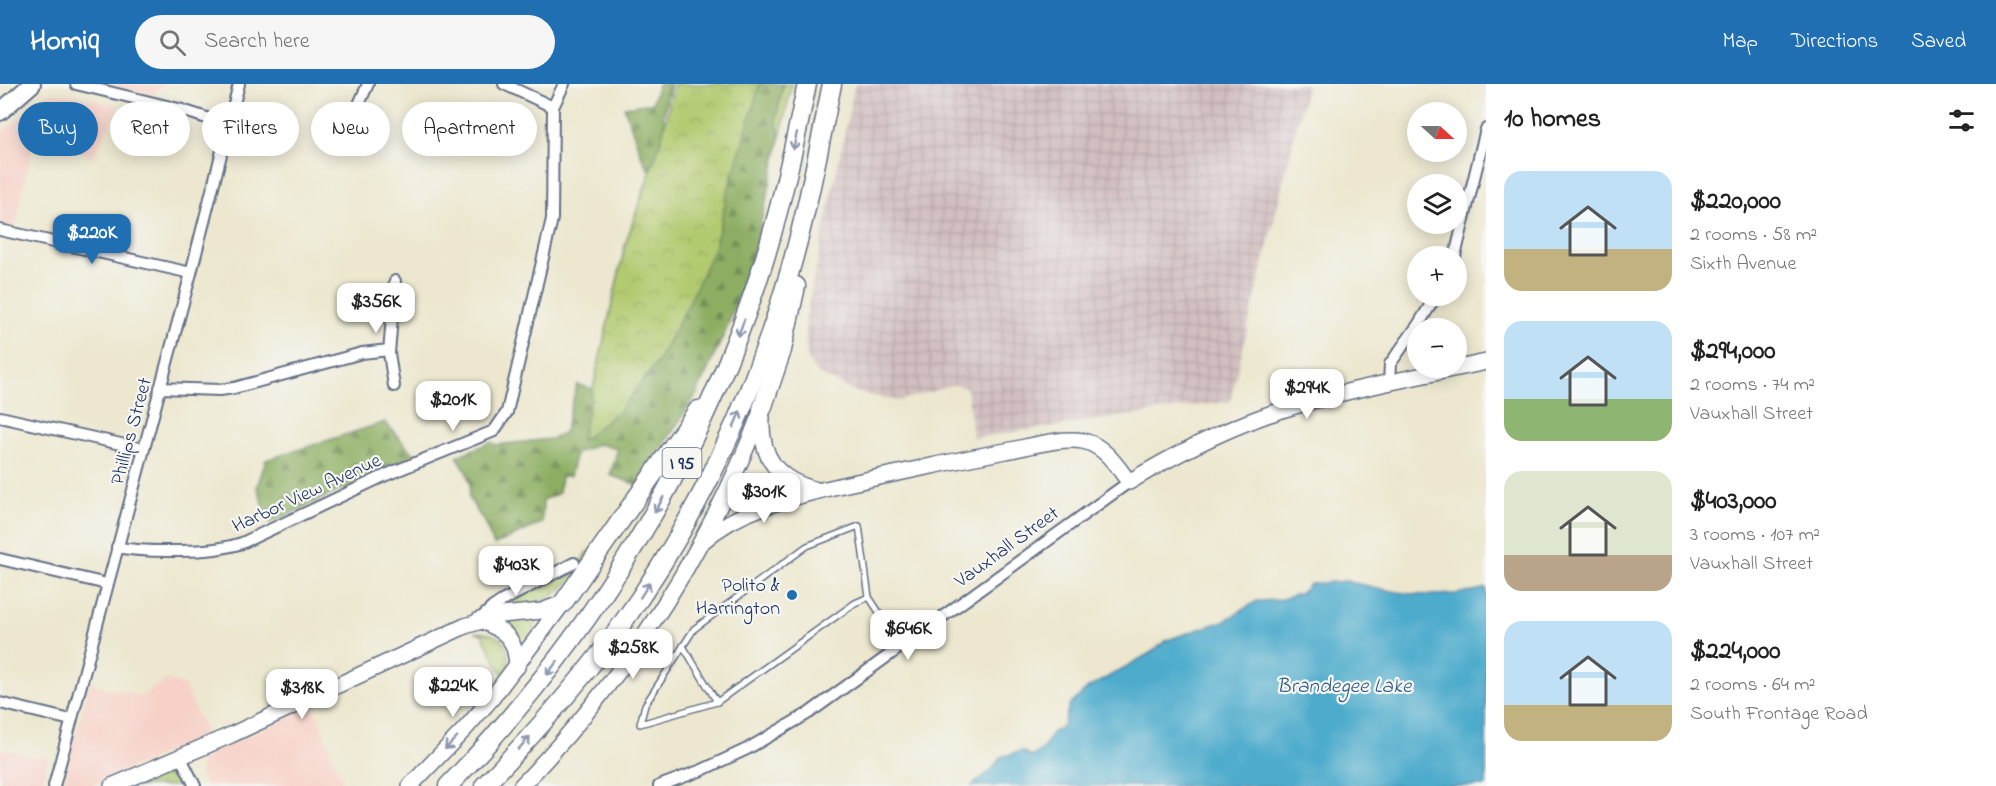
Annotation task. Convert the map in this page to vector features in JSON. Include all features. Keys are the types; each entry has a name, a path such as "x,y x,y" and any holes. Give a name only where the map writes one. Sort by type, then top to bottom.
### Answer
{"highway":[{"name":"I 95","path":"448,786 520,707 594,610 663,499 722,377 749,306 782,196 807,84"},
{"name":"I 95","path":"484,786 560,703 598,657 678,536 717,462 743,404 778,311 799,239 832,84"},
{"path":"762,409 791,314 799,239"},
{"path":"563,603 722,377"}],"main road":[{"path":"0,112 32,84"}],"street":[{"path":"76,84 202,117"},
{"name":"Phillips Street","path":"234,102 239,84"},
{"path":"360,102 368,84"},
{"path":"504,84 553,107 564,84"},
{"name":"Harbor View Avenue","path":"117,547 130,551 210,551 233,546 386,475 494,431 507,412 552,219 553,107"},
{"path":"1457,246 1486,129"},
{"name":"Phillips Street","path":"54,786 220,156"},
{"path":"0,230 191,273"},
{"path":"394,386 389,350 395,281"},
{"path":"1389,383 1390,364 1430,306"},
{"path":"160,388 220,390 234,388 362,353 389,350"},
{"name":"Vauxhall Street","path":"659,786 717,764 771,736 833,697 1129,482 1166,460 1239,425 1299,405 1486,362"},
{"path":"762,409 761,426 764,448 771,463 789,479 817,490"},
{"path":"521,786 564,740 611,681 658,615 702,542 734,477 762,409"},
{"path":"0,417 143,449"},
{"path":"702,542 731,520 817,490 990,454 1073,440 1088,442 1104,452 1129,482"},
{"path":"0,559 107,584"},
{"path":"479,620 502,601 574,563"},
{"path":"112,786 479,620 501,615 542,611 563,603"},
{"path":"410,786 473,720 517,667 563,603"},
{"path":"479,620 507,634 515,651 517,667"},
{"path":"0,703 71,720"},
{"path":"180,756 195,786"}],"lane":[{"path":"869,597 855,603 717,702 640,724 645,705 694,629 807,546 859,526 869,597 878,614 902,647"},
{"path":"683,646 717,702"}],"shaded area":[{"path":"98,84 164,84 156,94"},
{"path":"855,84 1307,84 1230,401 973,438 967,388 954,385 898,401 856,392 816,373 807,357 805,320"},
{"path":"61,93 110,104 110,123 98,148 98,102 37,102 44,96"},
{"path":"18,118 18,156 31,156 15,228 0,224 0,134"},
{"path":"167,680 184,686 207,735 91,786 66,786 66,770 90,683 141,696"},
{"path":"313,705 344,786 206,786 201,777 200,768 204,759"},
{"path":"0,749 35,757 48,757 41,786 0,786"}],"green space":[{"path":"658,84 671,84 663,117 683,151 751,84 783,84 776,119 780,138 776,158 756,244 727,328 696,395 638,485 610,475 618,449 599,444 576,453 570,476 561,476 559,493 543,500 542,523 494,545 484,522 469,498 470,484 466,470 457,456 491,442 496,445 551,439 564,433 577,385 593,389 626,242 635,237 654,179 643,160 624,107 652,103"},
{"path":"674,84 760,84 729,187 715,246 687,307 658,361 620,410 581,441 626,242 662,137"},
{"path":"783,84 792,84 780,138 776,119"},
{"path":"385,422 414,455 270,523 257,487 266,460"},
{"path":"597,547 569,582 549,598 523,607 506,609 506,603 559,576 581,562 586,553"},
{"path":"509,619 538,621 522,650 514,633 505,623"},
{"path":"475,632 497,636 505,644 509,666 502,674 482,634"},
{"path":"160,775 172,778 181,786 137,786"}],"water":[{"name":"Brandegee Lake","path":"1346,581 1399,592 1432,595 1450,595 1486,588 1486,786 972,786 991,770 1001,757 1022,751 1032,757 1044,747 1052,733 1063,726 1069,706 1088,688 1150,653 1167,640 1226,620 1257,601 1279,600 1301,593 1310,584"}],"place":[{"name":"Polito & Harrington","path":"792,595"}]}
